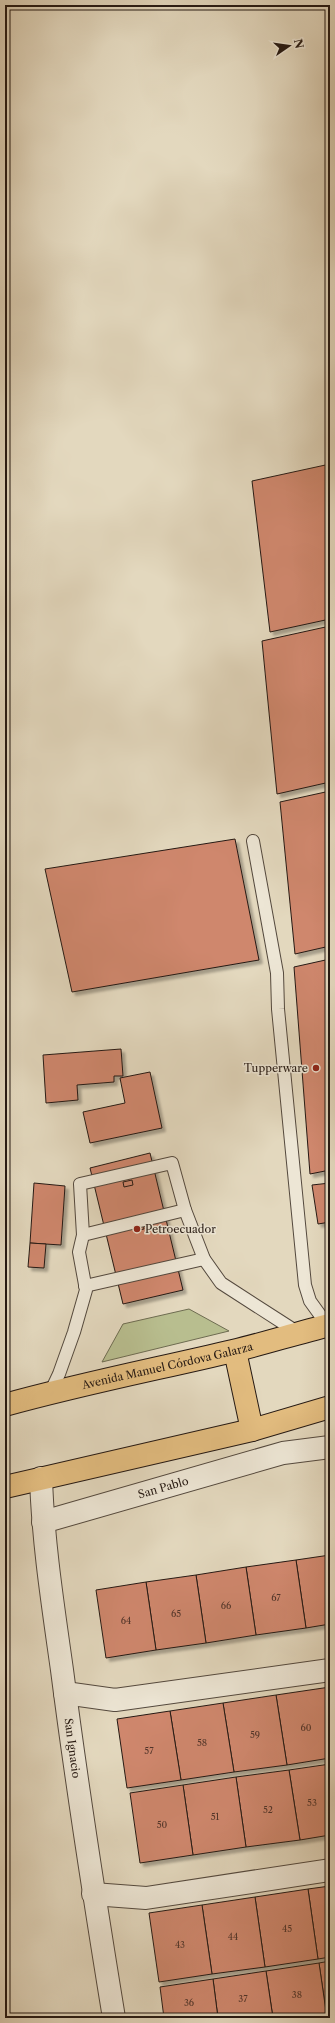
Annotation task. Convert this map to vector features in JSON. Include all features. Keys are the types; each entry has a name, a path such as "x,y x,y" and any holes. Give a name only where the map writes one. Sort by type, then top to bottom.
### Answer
{"main road":[{"name":"Avenida Manuel Córdova Galarza","path":"5,1405 50,1393 235,1351 297,1332 329,1326"},
{"path":"235,1351 252,1430"},
{"path":"5,1487 252,1430 330,1407"}],"street":[{"path":"252,1430 283,1453"},
{"name":"San Pablo","path":"42,1522 283,1453 330,1447"},
{"name":"San Ignacio","path":"41,1478 42,1522 65,1693 94,1894 114,2018"},
{"path":"65,1693 114,1700 330,1670"},
{"path":"94,1894 146,1898 330,1870"}],"lane":[{"path":"253,841 278,972 278,1009 306,1285 310,1301 329,1326"},
{"path":"50,1393 59,1374 74,1332 86,1290 80,1252 83,1235 80,1184 172,1163 185,1210 204,1259 221,1283 297,1332"},
{"path":"83,1235 185,1210"},
{"path":"85,1286 204,1259"}],"green space":[{"path":"189,1309 229,1331 102,1362 123,1324"}],"building":[{"path":"330,464 330,619 270,632 252,481"},
{"path":"330,626 330,782 277,794 262,641"},
{"path":"330,791 330,946 295,954 280,802"},
{"path":"235,839 259,960 72,992 45,869"},
{"name":"Tupperware","path":"330,959 330,1170 310,1174 294,967"},
{"path":"121,1049 123,1076 114,1076 114,1082 77,1085 78,1100 46,1103 43,1055"},
{"path":"150,1072 162,1128 90,1143 83,1112 125,1103 120,1078"},
{"name":"Petroecuador","path":"150,1153 183,1290 123,1304 90,1168"},
{"path":"132,1180 133,1185 124,1187 123,1182"},
{"path":"34,1183 65,1186 61,1245 30,1243"},
{"path":"330,1183 330,1222 318,1224 312,1185"},
{"path":"143,1224 144,1229 134,1231 133,1226"},
{"path":"30,1243 46,1244 44,1268 28,1267"},
{"path":"330,1555 330,1624 306,1628 296,1560"},
{"path":"296,1560 306,1628 256,1635 246,1567"},
{"path":"246,1567 256,1635 206,1643 196,1575"},
{"path":"196,1575 206,1643 156,1650 146,1582"},
{"path":"146,1582 156,1650 106,1658 96,1590"},
{"path":"330,1687 330,1758 287,1765 276,1695"},
{"path":"276,1695 287,1765 234,1772 223,1703"},
{"path":"223,1703 234,1772 181,1780 170,1711"},
{"path":"170,1711 181,1780 127,1788 117,1719"},
{"path":"330,1764 330,1835 300,1840 289,1770"},
{"path":"289,1770 300,1840 246,1847 236,1777"},
{"path":"236,1777 246,1847 193,1855 183,1785"},
{"path":"183,1785 193,1855 140,1863 130,1793"},
{"path":"330,1886 330,1957 318,1959 308,1889"},
{"path":"308,1889 318,1959 265,1967 255,1897"},
{"path":"255,1897 265,1967 212,1974 202,1905"},
{"path":"202,1905 212,1974 159,1982 149,1913"},
{"path":"330,1961 330,2018 327,2018 319,1963"},
{"path":"319,1963 327,2018 273,2018 266,1971"},
{"path":"266,1971 273,2018 218,2018 213,1979"},
{"path":"213,1979 218,2018 164,2018 160,1987"}],"place":[{"name":"Tupperware","path":"316,1068"},
{"name":"Petroecuador","path":"137,1229"}]}
